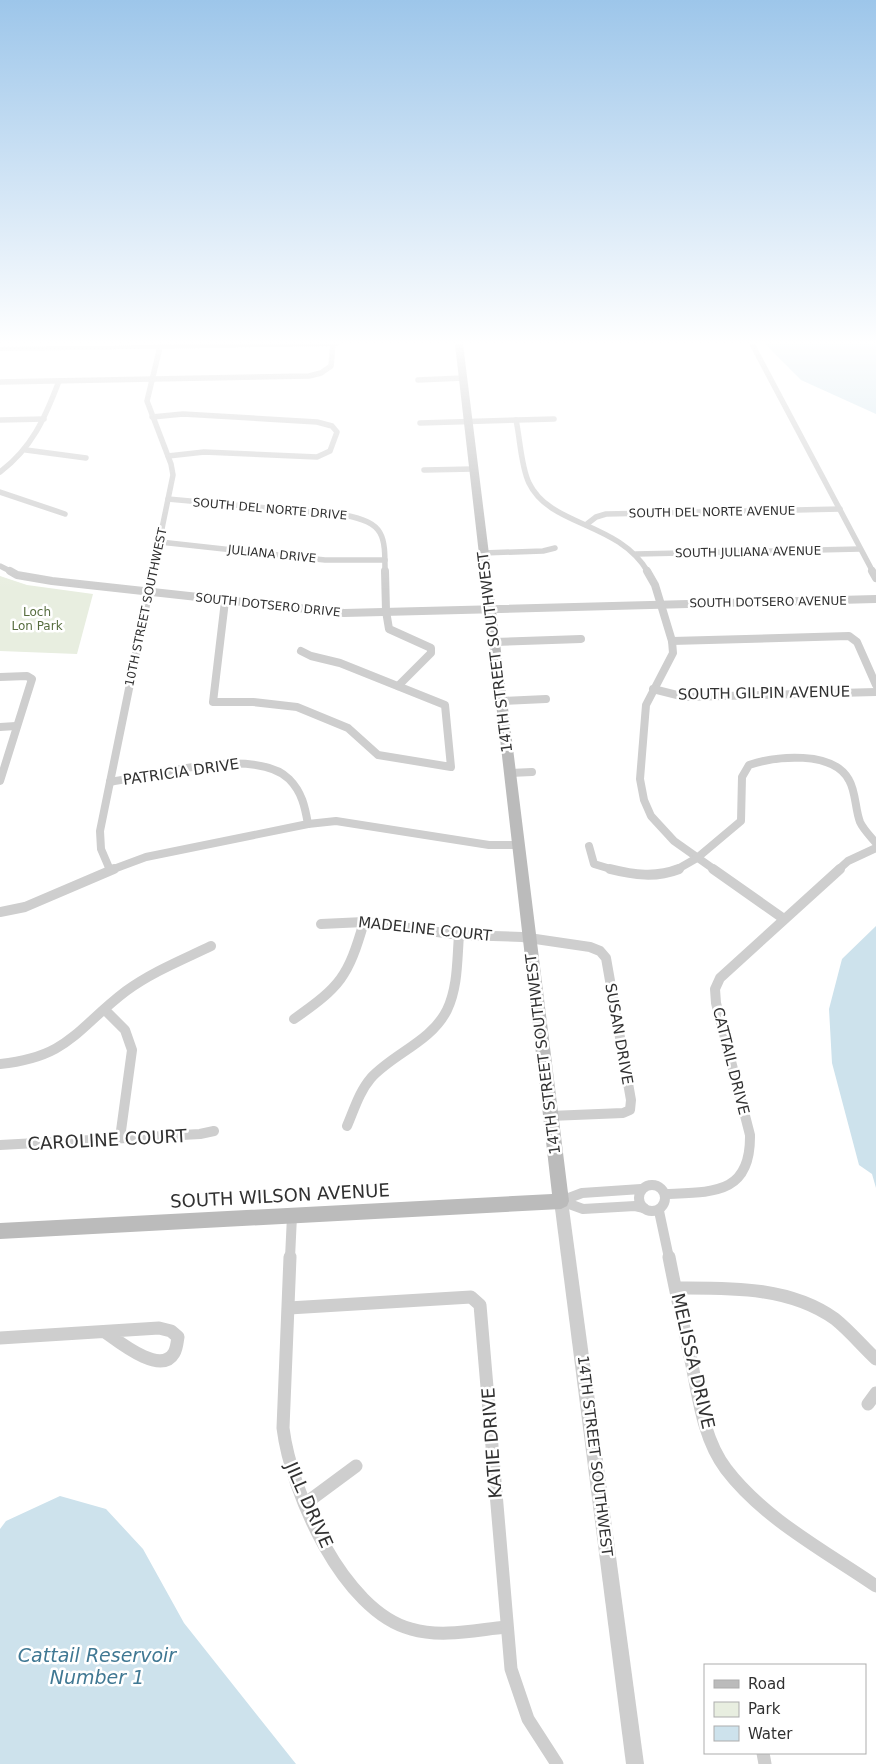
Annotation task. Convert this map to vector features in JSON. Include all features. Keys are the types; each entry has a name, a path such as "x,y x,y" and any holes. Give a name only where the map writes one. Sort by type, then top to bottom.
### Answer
{"main road":[{"name":"14TH STREET SOUTHWEST","path":"468,426 561,1202"},
{"name":"SOUTH WILSON AVENUE","path":"0,1231 561,1202"}],"street":[{"path":"0,472 26,450 41,426"},
{"name":"10TH STREET SOUTHWEST","path":"110,870 102,849 100,831 173,476 168,456 156,426"},
{"path":"168,456 204,452 303,458 317,457 332,448 337,432 332,426"},
{"path":"517,426 528,482 532,491 550,509 587,524 613,538 636,554 650,574 672,641 672,657 646,705 640,779 644,800 651,816 661,829 784,919"},
{"path":"796,426 876,578"},
{"path":"26,450 86,458"},
{"path":"424,470 473,469"},
{"path":"0,492 65,514"},
{"name":"SOUTH DEL NORTE DRIVE","path":"168,499 360,518 373,525 383,536 386,611 390,630 431,648 431,653 398,686"},
{"name":"SOUTH DEL NORTE AVENUE","path":"587,524 599,516 611,514 840,509"},
{"name":"JULIANA DRIVE","path":"160,542 325,560 385,560"},
{"path":"483,553 543,551 555,548"},
{"name":"SOUTH JULIANA AVENUE","path":"636,554 860,549"},
{"name":"SOUTH DOTSERO DRIVE","path":"0,566 17,575 225,601 335,612 660,604"},
{"name":"SOUTH DOTSERO AVENUE","path":"660,604 876,599"},
{"path":"225,601 212,698 215,703 253,702 297,707 348,728 378,755 448,767 452,764 446,706 340,662 301,652"},
{"path":"672,641 849,636 856,642 876,685"},
{"path":"494,642 581,639"},
{"path":"0,677 27,676 32,679 0,780"},
{"name":"SOUTH GILPIN AVENUE","path":"653,689 685,697 876,692"},
{"path":"501,701 546,699"},
{"path":"0,727 16,726"},
{"path":"589,846 594,864 645,876 671,874 680,871 699,858 740,822 743,773 752,763 768,759 812,758 838,768 849,780 860,823 876,843"},
{"name":"PATRICIA DRIVE","path":"110,782 227,763 257,764 270,768 292,782 302,797 308,824"},
{"path":"510,773 532,772"},
{"path":"0,912 25,908 110,870 153,855 308,824 336,821 489,845 519,845"},
{"name":"CATTAIL DRIVE","path":"665,1194 725,1189 734,1183 748,1166 751,1155 750,1135 716,1004 715,989 725,973 848,861 876,848"},
{"path":"294,1018 331,994 345,977 353,960 364,922"},
{"name":"MADELINE COURT","path":"321,924 364,922 459,935 530,938"},
{"path":"347,1126 362,1091 371,1078 430,1033 444,1016 452,997 459,935"},
{"name":"SUSAN DRIVE","path":"530,938 590,947 604,954 631,1100 630,1110 623,1113 550,1116"},
{"path":"0,1064 27,1061 64,1046 134,985 211,946"},
{"path":"104,1010 126,1030 132,1050 120,1138"},
{"name":"CAROLINE COURT","path":"0,1145 200,1134 214,1131"},
{"path":"654,1185 665,1194 665,1206 659,1211 654,1212 644,1208 639,1198 641,1189 645,1186 654,1185"},
{"name":"SOUTH WILSON AVENUE","path":"561,1202 582,1193 641,1189"},
{"name":"SOUTH WILSON AVENUE","path":"561,1202 583,1209 644,1208"},
{"name":"14TH STREET SOUTHWEST","path":"561,1202 635,1764"},
{"name":"MELISSA DRIVE","path":"659,1211 702,1413 708,1433 725,1467 747,1493 876,1586"},
{"name":"JILL DRIVE","path":"292,1216 283,1428 285,1446 289,1465 341,1573 351,1588 370,1609 397,1624 426,1632 467,1631 506,1627"},
{"path":"676,1288 746,1288 782,1296 828,1315 876,1359"},
{"name":"KATIE DRIVE","path":"289,1308 471,1297 477,1300 482,1317 506,1627 516,1687 528,1719 557,1764"},
{"path":"0,1338 165,1328 173,1331 178,1337 178,1347 173,1356 163,1362 152,1362 105,1332"},
{"path":"868,1404 876,1393"},
{"path":"306,1503 356,1466"}],"green space":[{"name":"Loch Lon Park","path":"0,576 27,585 93,594 77,654 0,651"}],"water":[{"path":"876,926 876,1188 872,1174 859,1165 832,1063 829,1009 842,959"},
{"name":"Cattail Reservoir Number 1","path":"60,1496 106,1509 143,1549 184,1623 296,1764 0,1764 0,1529 6,1521"}]}
